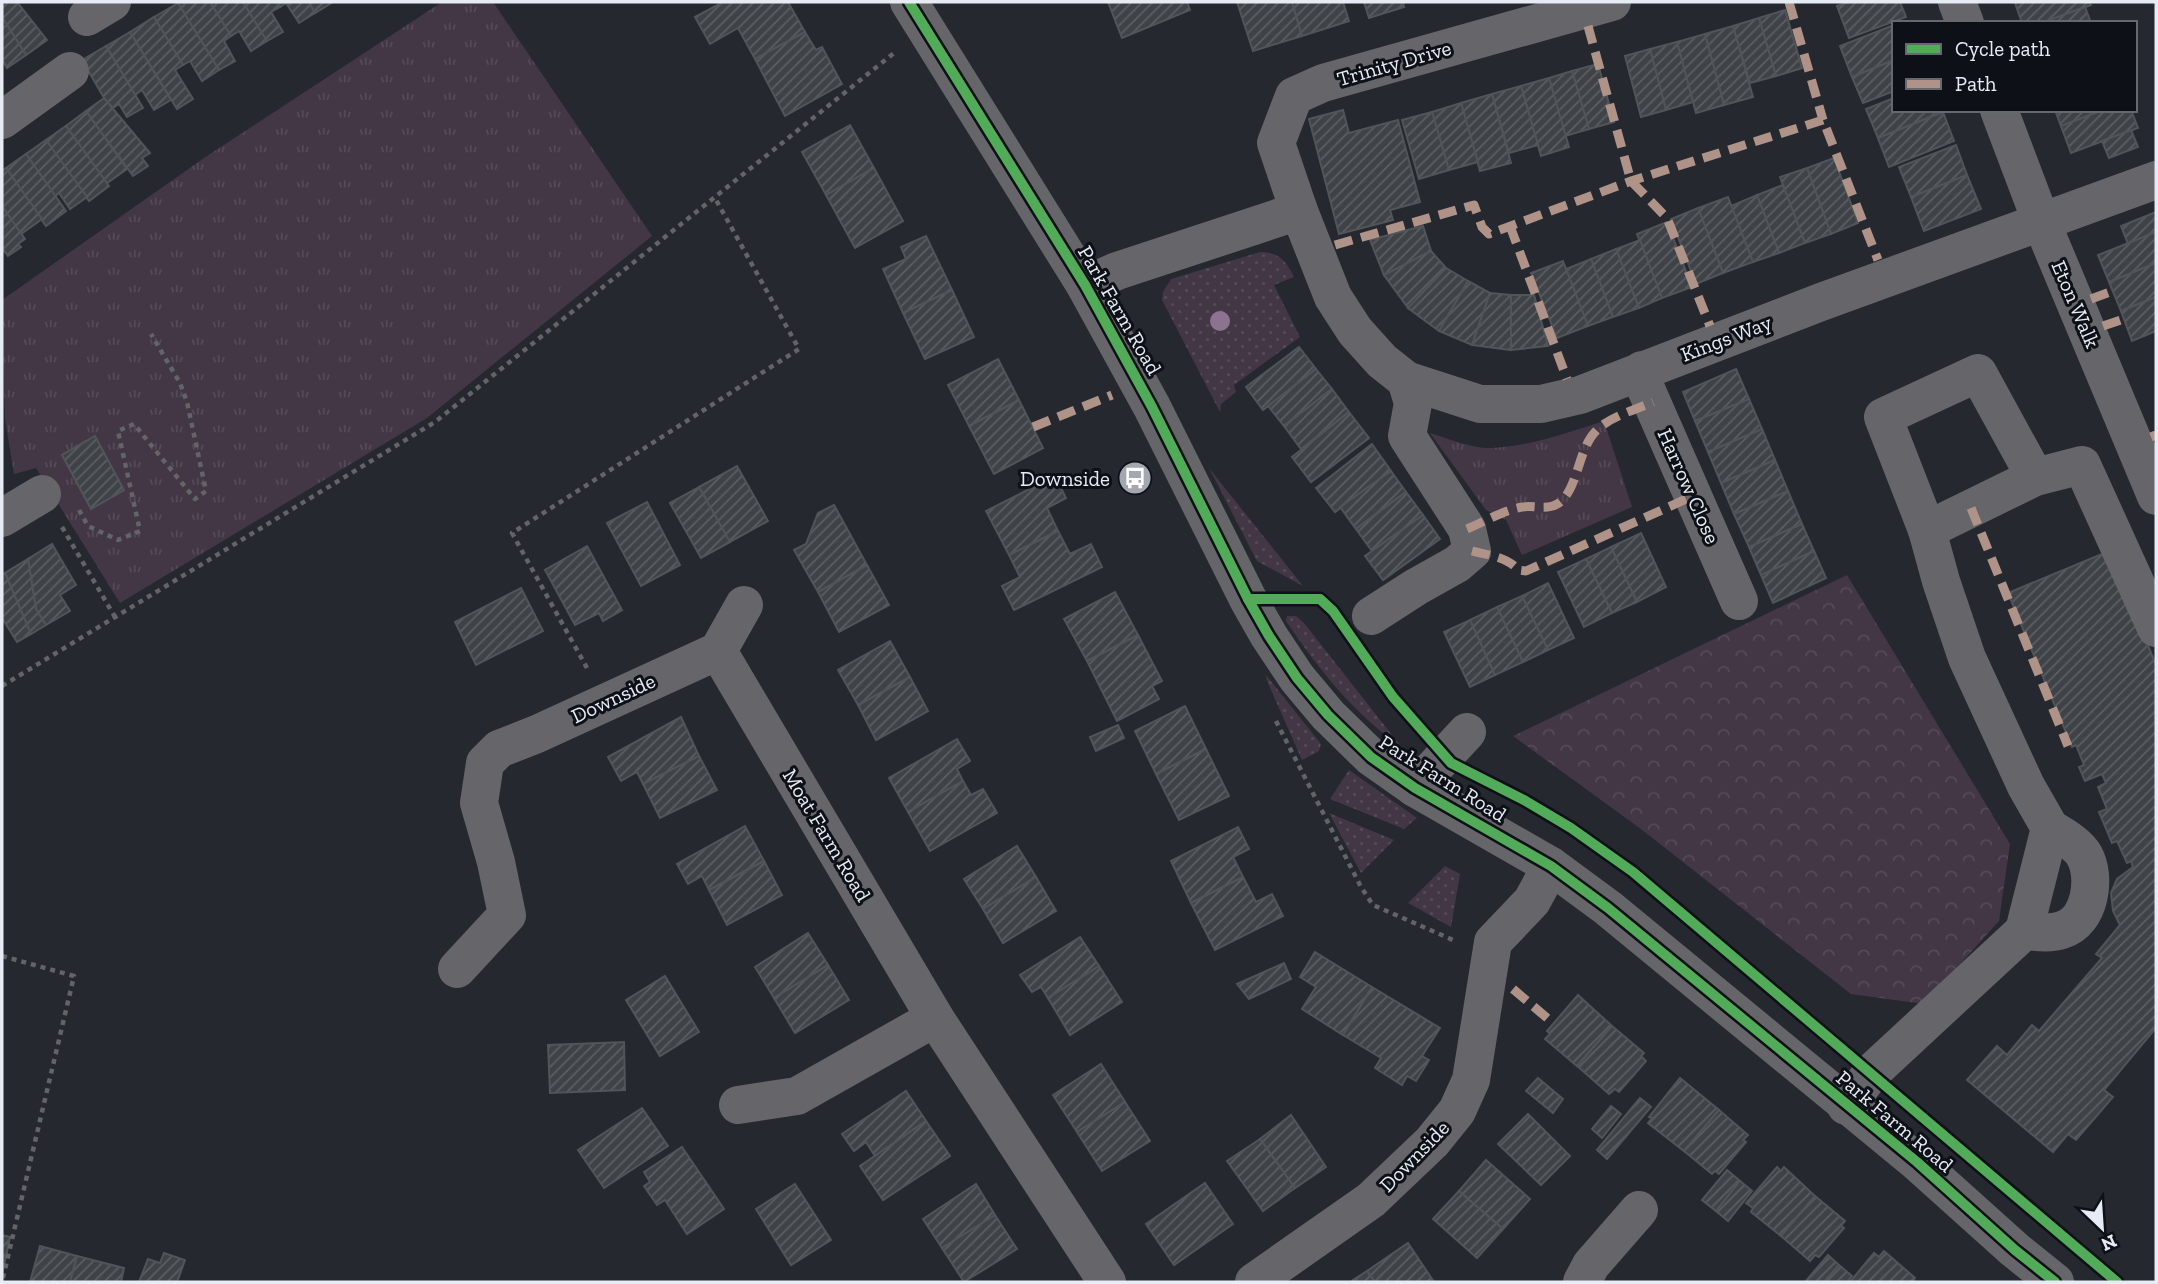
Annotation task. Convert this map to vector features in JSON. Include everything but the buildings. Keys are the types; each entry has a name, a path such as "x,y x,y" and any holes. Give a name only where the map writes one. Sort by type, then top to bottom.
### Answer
{"street":[{"name":"Park Farm Road","path":"909,2 1086,285 1152,407 1248,599 1276,646 1297,678 1355,743 1415,788 1551,866 1660,949 1846,1106 1917,1162 2055,1282"},
{"name":"Trinity Drive","path":"1299,211 1276,143 1294,96 1323,83 1612,2"},
{"path":"1957,2 1964,21"},
{"path":"2,120 70,71"},
{"name":"Eton Walk","path":"1999,112 2041,221 2156,496"},
{"name":"Kings Way","path":"1299,211 1334,297 1355,331 1382,361 1406,380 1480,404 1541,404 1580,395 2156,180"},
{"path":"1086,285 1117,271 1299,211"},
{"name":"Harrow Close","path":"1642,370 1646,389 1739,601"},
{"path":"2024,931 2049,933 2064,930 2082,914 2091,888 2091,870 2084,853 2050,828 2026,786 1967,658 1927,530 1883,417 1978,373 2035,477"},
{"path":"1371,616 1457,565 1472,551 1467,529 1407,436 1413,403 1406,380"},
{"path":"1927,530 2035,477 2082,465 2156,628"},
{"path":"2,519 41,494"},
{"path":"718,651 744,606"},
{"name":"Downside","path":"457,969 507,915 496,862 479,803 485,763 499,749 718,651"},
{"name":"Moat Farm Road","path":"718,651 935,1018 1107,1282"},
{"path":"1415,788 1467,732"},
{"path":"1846,1106 1872,1072 2024,931 2050,828"},
{"path":"1493,942 1532,901 1551,866"},
{"name":"Downside","path":"1254,1282 1371,1200 1432,1142 1457,1111 1471,1080 1493,942"},
{"path":"738,1105 797,1096 935,1018"},
{"path":"1582,1282 1591,1265 1639,1210"}],"path":[{"path":"2,686 435,422 903,46"},
{"path":"593,678 512,533 799,349 715,198"},
{"path":"115,617 41,494 63,482 88,526 118,540 140,531 118,430 134,424 195,499 206,491 187,402 180,383 151,334"},
{"path":"1276,720 1361,887 1373,905 1460,943 1493,942"},
{"path":"2,956 74,976 2,1282"}],"green space":[{"path":"442,2 493,2 652,236 427,418 120,603 36,468 14,474 5,419 2,300 204,158"},
{"path":"1260,252 1281,258 1294,277 1274,285 1300,337 1234,385 1236,392 1221,404 1220,412 1162,300 1163,292 1171,279"},
{"path":"1604,421 1632,507 1522,555 1506,520 1486,510 1430,433 1469,445 1493,448 1564,434"},
{"path":"1209,468 1303,586 1257,561"},
{"path":"1847,575 2010,844 1999,921 1924,1004 1851,994 1641,829 1513,736"},
{"path":"1287,616 1296,616 1304,623 1403,749 1338,690 1299,640 1286,621"},
{"path":"1266,675 1321,744 1319,751 1302,760"},
{"path":"1349,770 1417,818 1404,829 1330,799"},
{"path":"1329,813 1394,840 1361,873"},
{"path":"1445,866 1460,874 1451,927 1408,903"}],"marked path":[{"path":"1789,2 1823,120"},
{"path":"1588,26 1631,181 1667,218 1710,326"},
{"path":"1335,245 1474,205 1482,227 1489,234 1631,181 1823,120 1878,260"},
{"path":"1510,226 1567,379"},
{"path":"2091,299 2113,291"},
{"path":"2103,326 2124,319"},
{"path":"1033,427 1112,395"},
{"path":"1467,529 1515,509 1550,507 1559,503 1570,489 1585,449 1595,432 1614,418 1653,402"},
{"path":"2151,437 2156,435"},
{"path":"1472,551 1503,559 1518,570 1526,571 1693,496"},
{"path":"1971,508 2068,746"},
{"path":"1513,989 1553,1023"}],"cycle path":[{"path":"909,2 1085,285 1152,407 1269,636 1297,678 1328,715 1371,757 1415,788 1551,866 1608,908 1917,1162 2055,1282"},
{"path":"1248,599 1320,599 1333,611 1393,697 1451,763 1524,800 1571,828 1633,872 2117,1282"}],"place":[{"name":"Downside","path":"1135,478"}]}
